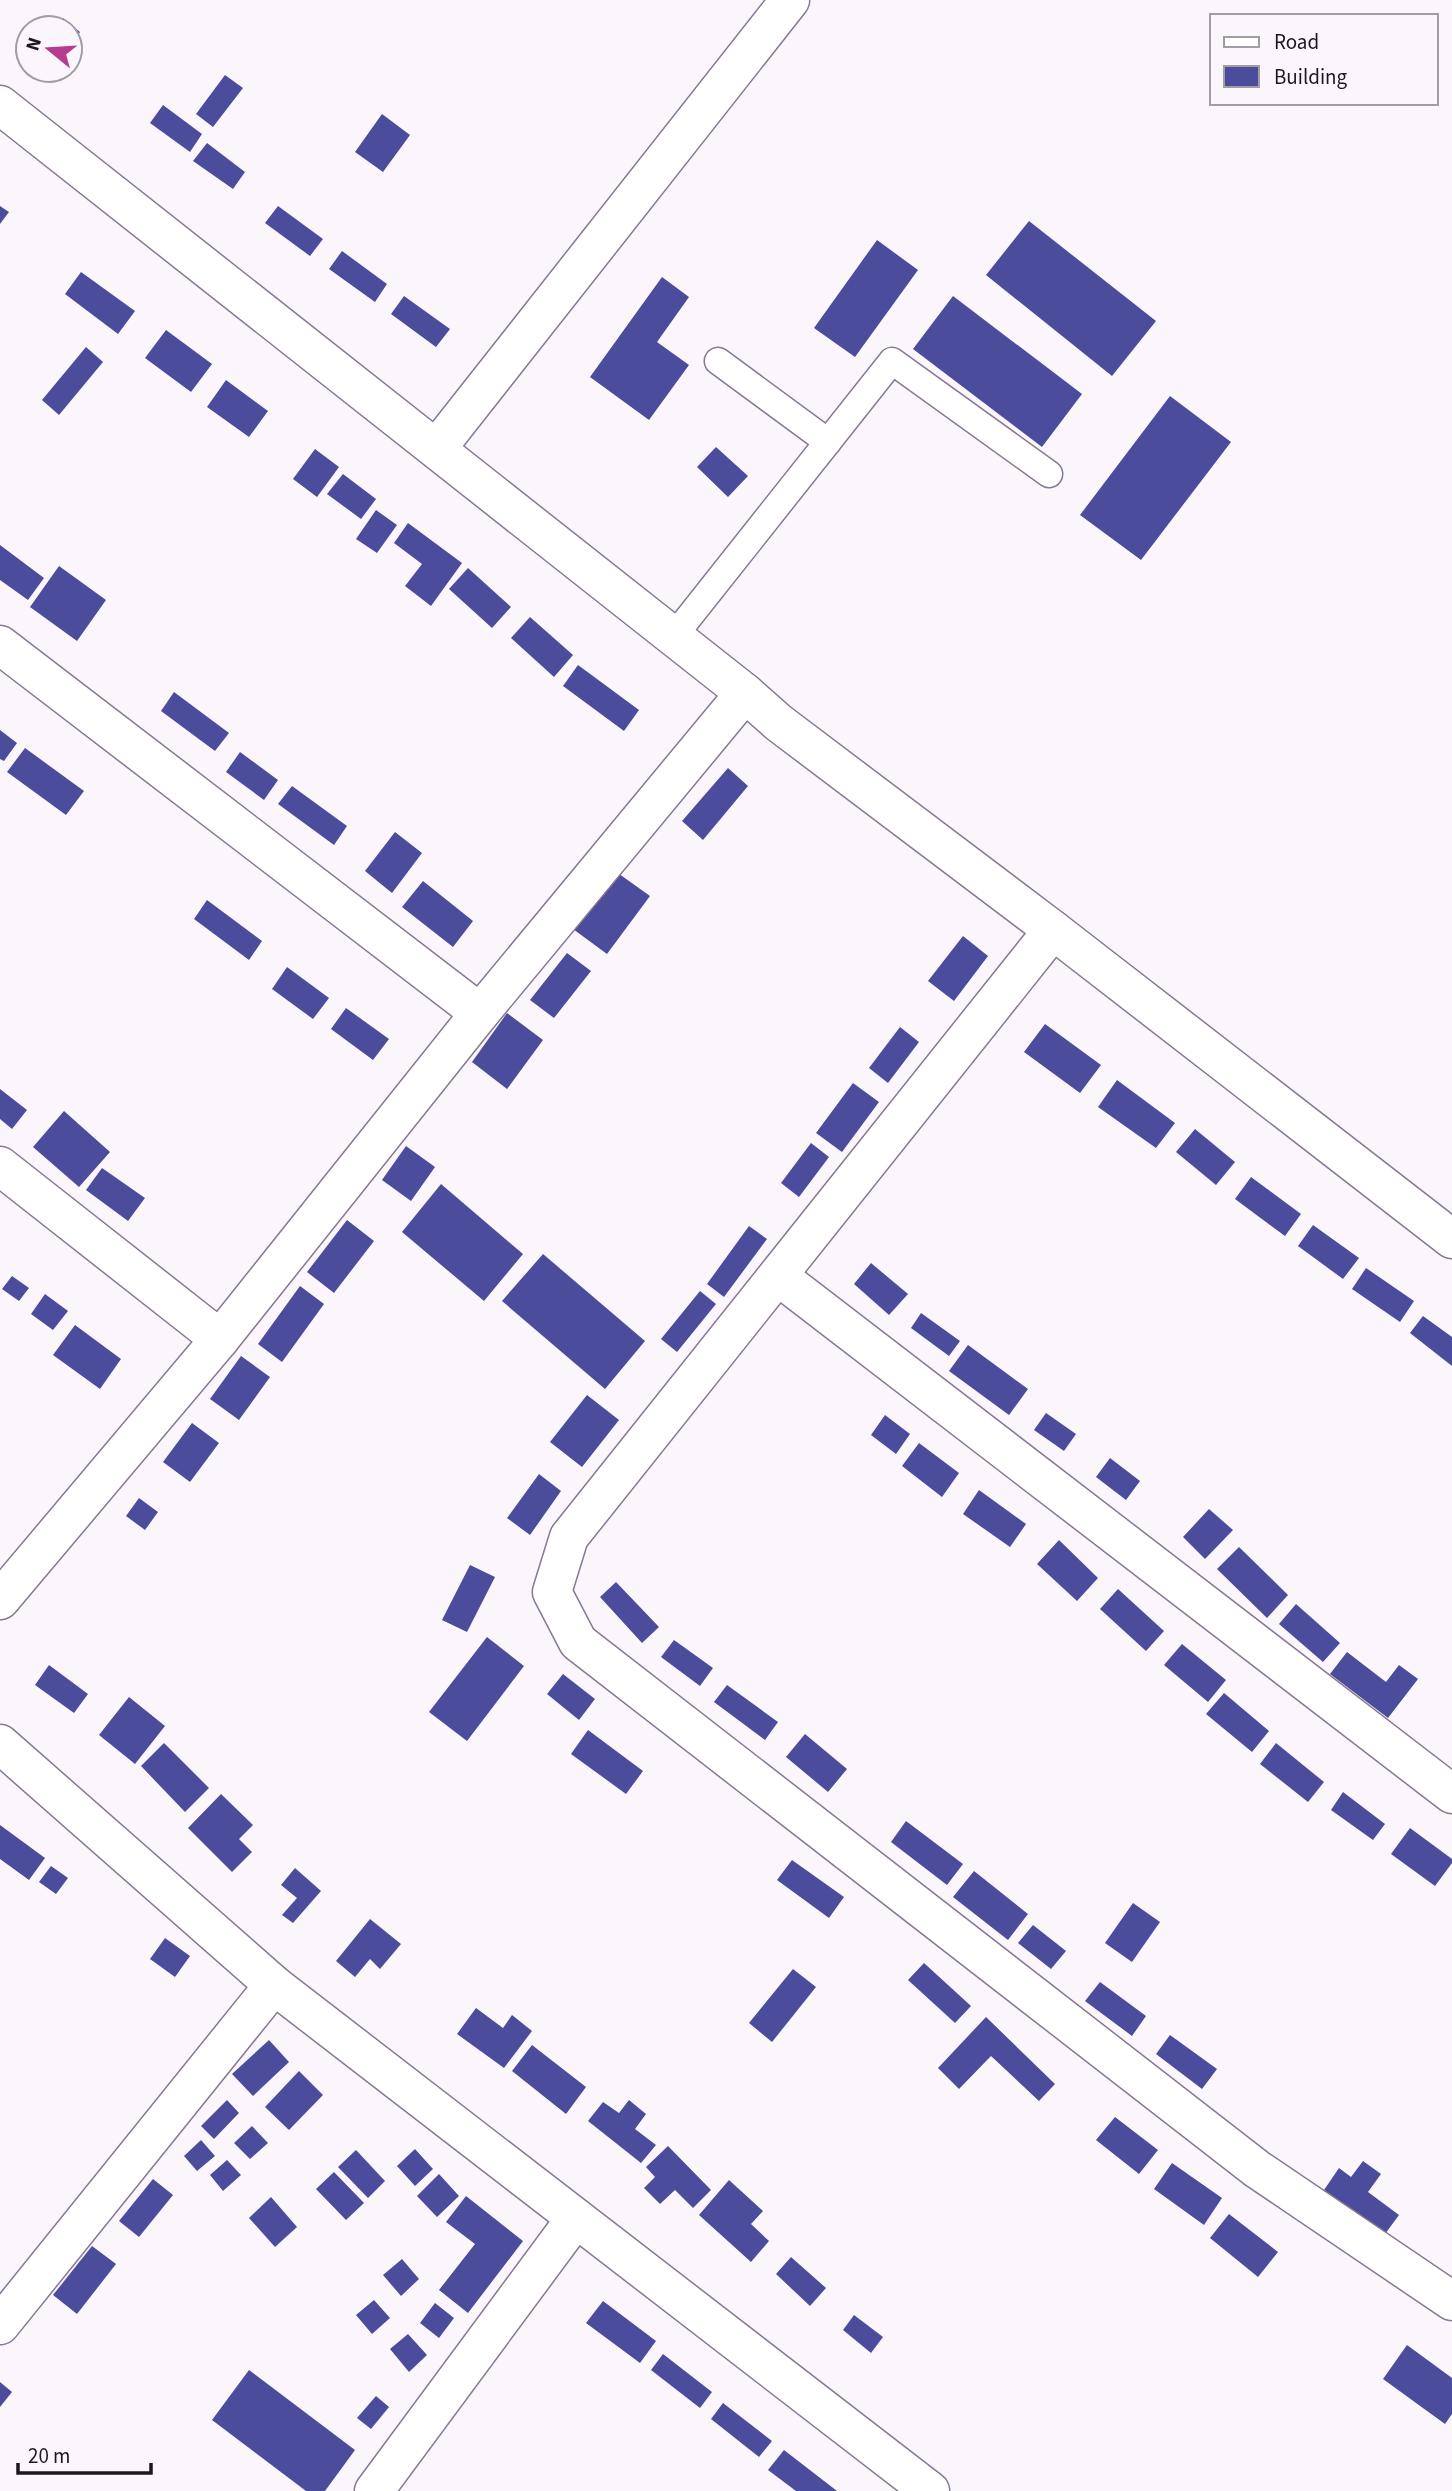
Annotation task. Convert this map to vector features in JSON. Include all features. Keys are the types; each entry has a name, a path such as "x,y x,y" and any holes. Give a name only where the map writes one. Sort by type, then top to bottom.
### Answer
{"street":[{"path":"437,448 790,0"},
{"path":"0,104 674,636 779,723 1053,930 1452,1239"},
{"path":"0,645 480,1013"},
{"path":"0,1600 220,1339 480,1013 745,693"},
{"path":"1053,930 569,1537 552,1592 579,1642 1257,2169 1452,2301"},
{"path":"0,1167 220,1339"},
{"path":"778,1276 1452,1794"},
{"path":"0,1744 274,1984 930,2491"},
{"path":"6,2305 274,1984"},
{"path":"374,2491 576,2218"}],"lane":[{"path":"674,636 892,361 1049,474"},
{"path":"718,362 828,442"}],"building":[{"path":"225,75 243,88 213,127 196,114"},
{"path":"163,105 202,134 190,152 150,123"},
{"path":"382,114 410,135 383,172 355,152"},
{"path":"207,143 245,172 233,189 193,161"},
{"path":"0,206 9,212 0,224"},
{"path":"278,206 323,239 310,256 265,223"},
{"path":"1029,221 1156,321 1112,376 986,275"},
{"path":"877,240 918,270 855,357 814,328"},
{"path":"342,251 387,284 375,302 329,269"},
{"path":"81,272 135,311 118,334 65,294"},
{"path":"662,277 689,297 657,342 689,365 649,420 590,377"},
{"path":"404,296 450,329 436,347 391,314"},
{"path":"953,296 1082,394 1042,447 913,349"},
{"path":"166,330 212,364 191,392 145,358"},
{"path":"86,347 103,362 59,415 42,400"},
{"path":"226,380 268,411 249,437 207,407"},
{"path":"1170,396 1231,442 1141,560 1080,515"},
{"path":"716,447 748,476 728,497 697,467"},
{"path":"315,449 339,467 317,497 293,479"},
{"path":"343,474 376,499 361,519 327,494"},
{"path":"376,510 397,525 377,553 356,539"},
{"path":"408,523 462,563 431,606 405,586 422,564 394,543"},
{"path":"0,545 44,578 28,600 0,580"},
{"path":"59,566 106,600 77,641 30,607"},
{"path":"468,568 511,607 492,628 449,589"},
{"path":"530,617 573,655 554,677 511,638"},
{"path":"578,665 639,710 624,731 563,686"},
{"path":"174,692 229,733 215,751 161,711"},
{"path":"0,730 17,743 4,761 0,759"},
{"path":"25,748 84,791 66,815 7,772"},
{"path":"240,752 278,780 264,800 226,772"},
{"path":"728,768 748,786 703,840 682,821"},
{"path":"292,786 347,826 334,845 278,804"},
{"path":"395,832 422,853 392,893 365,871"},
{"path":"615,871 650,896 607,954 573,929"},
{"path":"423,881 473,921 453,947 402,907"},
{"path":"207,900 262,941 249,960 194,919"},
{"path":"963,936 988,956 954,1001 928,981"},
{"path":"567,953 591,971 554,1018 530,1000"},
{"path":"287,967 329,998 313,1019 272,989"},
{"path":"346,1008 389,1039 373,1060 331,1029"},
{"path":"507,1013 543,1040 507,1089 472,1062"},
{"path":"1045,1024 1101,1065 1080,1093 1024,1052"},
{"path":"900,1027 919,1042 888,1083 869,1068"},
{"path":"1117,1080 1175,1123 1156,1148 1098,1107"},
{"path":"853,1083 879,1102 842,1152 816,1133"},
{"path":"0,1089 27,1110 12,1129 0,1119"},
{"path":"64,1111 110,1152 79,1187 33,1147"},
{"path":"1195,1129 1235,1162 1216,1185 1176,1152"},
{"path":"811,1143 829,1157 799,1197 781,1183"},
{"path":"406,1146 435,1167 411,1201 382,1180"},
{"path":"102,1168 145,1198 128,1221 86,1190"},
{"path":"1251,1177 1301,1214 1285,1236 1235,1199"},
{"path":"441,1184 523,1254 484,1301 402,1232"},
{"path":"347,1220 374,1241 334,1293 307,1272"},
{"path":"1313,1225 1359,1258 1343,1279 1298,1246"},
{"path":"749,1226 767,1239 724,1297 707,1284"},
{"path":"543,1254 645,1341 605,1389 502,1301"},
{"path":"871,1263 908,1294 889,1315 854,1284"},
{"path":"1366,1268 1414,1301 1400,1322 1352,1289"},
{"path":"12,1276 29,1288 19,1301 2,1289"},
{"path":"300,1286 324,1304 282,1362 258,1344"},
{"path":"700,1291 716,1304 677,1352 661,1339"},
{"path":"45,1294 68,1311 53,1330 31,1314"},
{"path":"921,1313 960,1341 949,1356 911,1328"},
{"path":"1423,1316 1452,1337 1452,1366 1410,1333"},
{"path":"75,1325 121,1359 100,1389 53,1355"},
{"path":"968,1345 1028,1389 1009,1415 949,1371"},
{"path":"241,1356 270,1377 239,1420 210,1399"},
{"path":"587,1395 619,1420 582,1467 550,1442"},
{"path":"1046,1413 1076,1434 1064,1451 1034,1430"},
{"path":"885,1415 910,1434 896,1454 871,1435"},
{"path":"192,1423 219,1443 190,1482 163,1462"},
{"path":"919,1443 959,1473 942,1497 902,1466"},
{"path":"1110,1458 1140,1481 1126,1500 1096,1477"},
{"path":"539,1474 561,1491 530,1535 507,1518"},
{"path":"979,1490 1026,1524 1010,1547 963,1514"},
{"path":"139,1498 158,1512 145,1530 126,1516"},
{"path":"1209,1509 1233,1530 1205,1559 1183,1537"},
{"path":"1059,1540 1098,1578 1077,1601 1037,1564"},
{"path":"1239,1547 1288,1595 1267,1618 1217,1569"},
{"path":"470,1565 495,1577 467,1632 442,1620"},
{"path":"616,1582 659,1627 642,1643 600,1597"},
{"path":"1118,1589 1164,1631 1146,1651 1100,1609"},
{"path":"1296,1604 1340,1643 1323,1662 1279,1624"},
{"path":"487,1637 524,1666 467,1741 429,1712"},
{"path":"674,1640 713,1668 700,1686 661,1657"},
{"path":"1182,1644 1226,1680 1208,1702 1164,1665"},
{"path":"1347,1652 1386,1682 1399,1665 1418,1679 1388,1718 1330,1674"},
{"path":"49,1665 88,1694 74,1713 35,1685"},
{"path":"563,1674 595,1699 579,1720 547,1694"},
{"path":"727,1685 778,1722 765,1740 714,1702"},
{"path":"1224,1693 1269,1731 1252,1752 1206,1714"},
{"path":"129,1697 165,1726 135,1764 99,1735"},
{"path":"588,1730 643,1771 626,1794 571,1754"},
{"path":"805,1734 847,1769 828,1792 786,1757"},
{"path":"164,1743 209,1788 185,1812 141,1766"},
{"path":"1276,1743 1324,1782 1308,1802 1260,1764"},
{"path":"1343,1792 1385,1824 1373,1840 1331,1810"},
{"path":"221,1794 253,1825 239,1839 252,1852 232,1872 188,1828"},
{"path":"906,1821 963,1864 947,1885 891,1842"},
{"path":"0,1825 45,1858 29,1880 0,1859"},
{"path":"1410,1828 1452,1859 1452,1863 1435,1886 1391,1854"},
{"path":"792,1860 844,1897 829,1918 777,1880"},
{"path":"51,1866 68,1878 56,1894 39,1882"},
{"path":"295,1868 321,1891 293,1923 282,1915 297,1898 281,1885"},
{"path":"974,1871 1028,1914 1008,1940 953,1897"},
{"path":"1133,1903 1160,1922 1132,1962 1105,1943"},
{"path":"370,1919 401,1944 380,1969 370,1959 355,1977 336,1961"},
{"path":"1033,1925 1066,1951 1051,1969 1018,1943"},
{"path":"165,1938 190,1956 175,1977 150,1959"},
{"path":"924,1963 971,2006 955,2023 908,1980"},
{"path":"793,1969 816,1987 772,2042 749,2023"},
{"path":"1100,1982 1146,2016 1132,2036 1085,2001"},
{"path":"476,2008 503,2028 512,2015 532,2031 504,2068 457,2034"},
{"path":"986,2017 1055,2084 1039,2101 991,2056 959,2089 938,2068"},
{"path":"1170,2035 1217,2069 1202,2089 1156,2054"},
{"path":"269,2040 289,2062 253,2096 232,2074"},
{"path":"532,2045 586,2087 566,2114 512,2071"},
{"path":"299,2071 323,2095 289,2130 265,2107"},
{"path":"227,2100 239,2113 214,2139 201,2126"},
{"path":"629,2100 646,2114 635,2129 656,2145 641,2163 588,2121 603,2102 619,2113"},
{"path":"1115,2117 1158,2150 1139,2174 1096,2140"},
{"path":"252,2126 268,2143 250,2159 234,2143"},
{"path":"201,2140 215,2156 197,2171 184,2156"},
{"path":"668,2146 711,2190 693,2208 675,2190 660,2204 644,2188 655,2177 646,2167"},
{"path":"415,2149 433,2169 415,2186 397,2166"},
{"path":"356,2150 385,2181 368,2198 338,2167"},
{"path":"227,2160 241,2175 223,2191 210,2175"},
{"path":"1363,2161 1381,2174 1368,2192 1399,2215 1385,2234 1324,2190 1339,2168 1351,2177"},
{"path":"1172,2163 1222,2198 1204,2225 1154,2189"},
{"path":"334,2172 364,2203 346,2220 316,2189"},
{"path":"439,2174 459,2196 437,2217 417,2196"},
{"path":"153,2179 173,2195 139,2237 119,2221"},
{"path":"729,2180 763,2211 751,2224 769,2241 751,2262 699,2215"},
{"path":"466,2196 523,2241 468,2313 439,2290 475,2244 446,2222"},
{"path":"271,2197 297,2227 275,2247 249,2218"},
{"path":"1229,2214 1278,2252 1258,2277 1210,2238"},
{"path":"92,2246 116,2264 77,2314 53,2295"},
{"path":"791,2257 826,2288 810,2306 776,2274"},
{"path":"402,2259 419,2279 401,2296 383,2275"},
{"path":"374,2300 390,2318 372,2334 356,2315"},
{"path":"603,2301 656,2341 640,2363 586,2323"},
{"path":"435,2303 454,2318 439,2338 420,2323"},
{"path":"854,2315 883,2337 871,2353 843,2330"},
{"path":"408,2334 427,2355 409,2372 390,2349"},
{"path":"1407,2345 1452,2378 1452,2414 1445,2424 1383,2379"},
{"path":"663,2354 712,2392 700,2408 651,2370"},
{"path":"249,2370 355,2450 325,2491 306,2491 212,2420"},
{"path":"0,2382 12,2392 0,2407"},
{"path":"376,2396 389,2407 371,2429 357,2418"},
{"path":"723,2403 772,2441 759,2457 711,2419"},
{"path":"784,2450 837,2491 796,2491 768,2470"}]}
